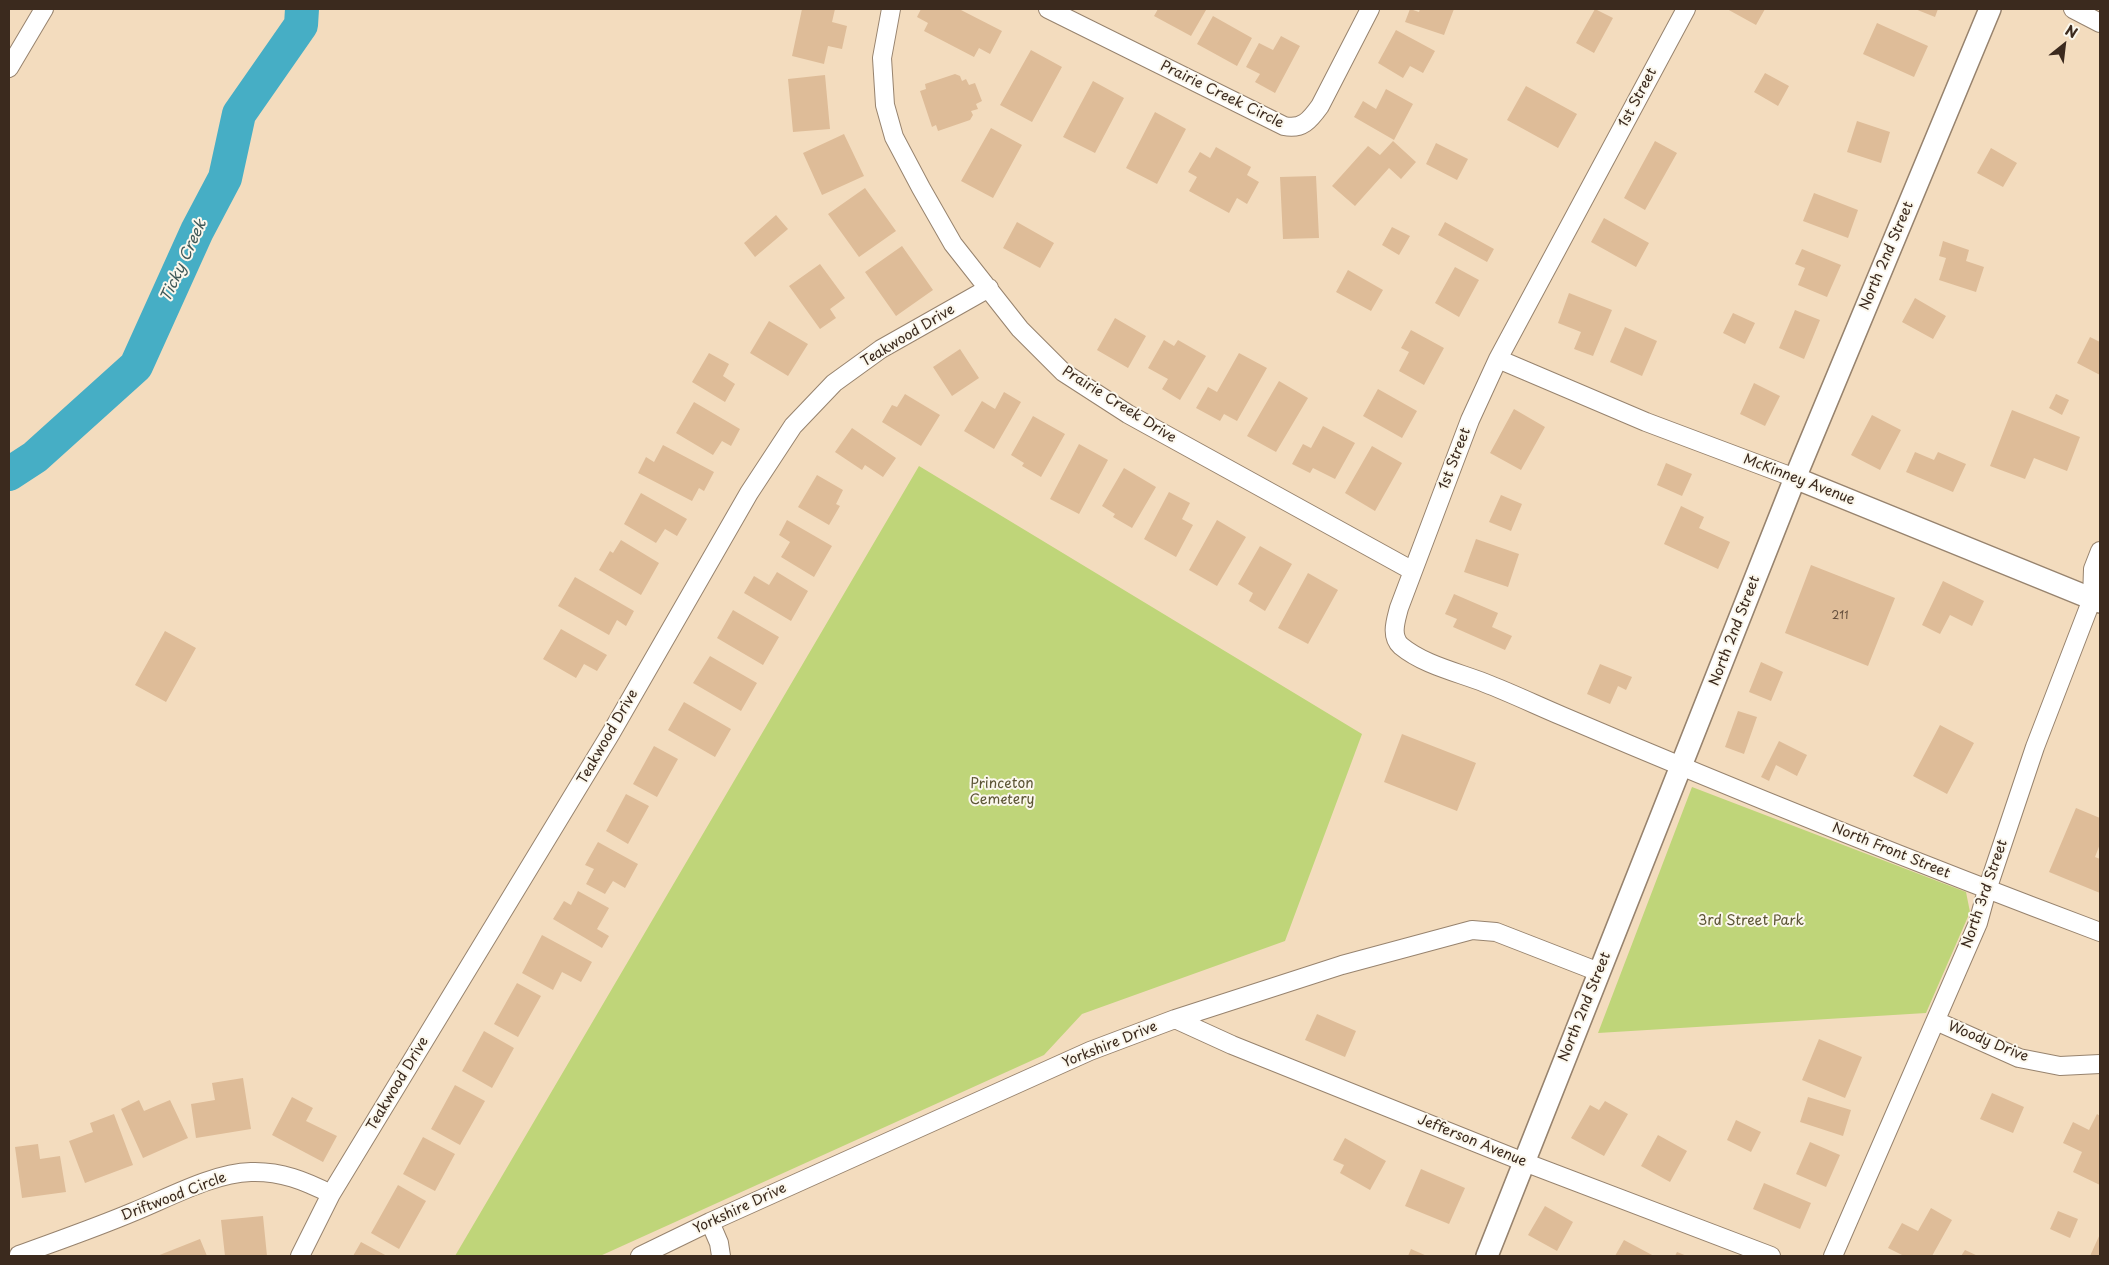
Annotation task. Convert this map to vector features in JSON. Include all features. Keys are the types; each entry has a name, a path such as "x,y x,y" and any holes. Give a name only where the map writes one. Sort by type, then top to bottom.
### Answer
{"street":[{"path":"11,60 44,9"},
{"name":"Prairie Creek Drive","path":"891,9 882,58 885,105 890,125 920,188 953,244 1020,329 1062,372 1128,414 1412,571"},
{"name":"Prairie Creek Circle","path":"1048,9 1276,122 1293,128 1304,124 1312,118 1320,106 1370,9"},
{"name":"1st Street","path":"1682,767 1415,655 1398,644 1394,628 1412,571 1470,420 1498,359 1686,9"},
{"name":"North 2nd Street","path":"1487,1256 1795,478 1990,9"},
{"path":"2073,9 2100,23"},
{"name":"Teakwood Drive","path":"300,1256 331,1194 611,732 748,493 793,426 834,383 881,350 989,288"},
{"name":"McKinney Avenue","path":"1498,359 1646,422 1795,478 2096,600"},
{"name":"North 3rd Street","path":"1833,1256 1978,923 1987,890 2035,747 2096,600 2093,569 2100,551"},
{"name":"North Front Street","path":"1682,767 1987,890 2100,932"},
{"name":"Yorkshire Drive","path":"640,1256 710,1222 1090,1051 1174,1019 1342,965 1472,930 1496,932 1599,972"},
{"name":"Jefferson Avenue","path":"1174,1019 1232,1045 1524,1162 1771,1256"},
{"name":"Woody Drive","path":"1936,1021 2019,1058 2060,1066 2100,1064"},
{"name":"Driftwood Circle","path":"19,1255 228,1176 250,1172 293,1176 331,1194"},
{"path":"710,1222 719,1243 721,1256"}],"green space":[{"name":"Princeton Cemetery","path":"919,466 1362,734 1285,941 1082,1014 1044,1055 600,1256 455,1256"},
{"name":"3rd Street Park","path":"1692,787 1966,892 1970,912 1926,1013 1598,1033"}],"building":[{"path":"802,9 835,9 832,22 847,26 842,49 828,46 824,64 792,56"},
{"path":"921,9 959,9 1002,31 990,54 979,48 974,57 924,31 928,23 917,17"},
{"path":"1158,9 1206,10 1191,36 1154,16"},
{"path":"1410,9 1419,12 1420,9 1454,9 1444,35 1405,22"},
{"path":"1595,9 1613,18 1594,53 1576,43"},
{"path":"1727,9 1765,9 1756,25"},
{"path":"1915,9 1938,9 1935,17"},
{"path":"1213,16 1252,38 1237,66 1197,44"},
{"path":"1877,23 1928,46 1914,77 1863,54"},
{"path":"1396,30 1435,51 1423,73 1410,66 1403,78 1378,63"},
{"path":"1281,36 1300,46 1275,93 1255,82 1260,74 1246,67 1259,43 1273,50"},
{"path":"1031,50 1062,67 1032,122 1000,105"},
{"path":"1765,73 1789,86 1778,106 1754,92"},
{"path":"955,74 960,76 962,81 966,79 969,85 975,83 982,101 976,104 978,109 971,111 973,115 970,120 938,131 936,125 932,127 920,91 926,89 925,84"},
{"path":"825,75 830,129 793,132 788,79"},
{"path":"1093,81 1124,98 1095,153 1063,137"},
{"path":"1526,86 1577,114 1558,148 1507,120"},
{"path":"1386,89 1413,104 1394,140 1354,117 1363,101 1376,109"},
{"path":"1155,112 1186,129 1157,184 1126,168"},
{"path":"1857,121 1890,132 1881,163 1847,152"},
{"path":"991,128 1022,145 993,198 961,181"},
{"path":"844,134 864,176 822,195 803,153"},
{"path":"1393,141 1416,162 1401,179 1389,168 1355,206 1332,186 1368,146 1380,155"},
{"path":"1655,141 1677,153 1645,210 1624,198"},
{"path":"1436,143 1468,159 1457,180 1426,164"},
{"path":"1216,147 1251,167 1247,175 1259,182 1247,204 1237,198 1229,213 1189,191 1197,177 1188,172 1200,152 1210,158"},
{"path":"1991,148 2017,163 2003,187 1977,173"},
{"path":"1316,176 1319,238 1283,239 1280,177"},
{"path":"865,188 896,231 859,257 828,214"},
{"path":"1814,193 1858,210 1848,238 1803,221"},
{"path":"776,215 788,229 755,257 744,243"},
{"path":"1604,218 1649,243 1636,267 1591,242"},
{"path":"1017,222 1054,243 1040,268 1003,248"},
{"path":"1445,222 1494,249 1487,262 1438,235"},
{"path":"1392,227 1410,236 1399,255 1382,245"},
{"path":"1943,241 1969,250 1966,261 1984,267 1976,292 1939,280 1946,258 1939,256"},
{"path":"902,246 933,290 896,316 865,272"},
{"path":"1802,249 1841,265 1827,297 1798,285 1805,268 1795,264"},
{"path":"820,264 845,298 830,309 836,318 820,329 789,286"},
{"path":"1455,267 1479,280 1459,317 1435,303"},
{"path":"1348,270 1383,290 1371,311 1336,292"},
{"path":"1569,293 1612,310 1593,356 1574,349 1581,332 1558,323"},
{"path":"1915,298 1946,316 1933,339 1902,322"},
{"path":"1795,310 1820,320 1804,359 1779,348"},
{"path":"1733,313 1755,323 1745,344 1723,333"},
{"path":"1115,318 1146,336 1128,368 1097,350"},
{"path":"769,321 808,344 788,376 750,353"},
{"path":"1625,327 1657,341 1642,376 1610,362"},
{"path":"1411,330 1444,348 1424,385 1399,371 1409,352 1401,348"},
{"path":"2090,337 2100,342 2100,375 2077,363"},
{"path":"1164,340 1174,346 1178,340 1206,356 1180,400 1162,389 1168,379 1148,368"},
{"path":"960,349 979,378 952,396 933,367"},
{"path":"709,353 729,364 723,376 735,384 725,402 692,382"},
{"path":"1239,353 1267,368 1237,421 1224,414 1220,421 1196,408 1208,387 1217,392"},
{"path":"1279,381 1308,398 1276,452 1247,436"},
{"path":"1754,383 1780,396 1765,426 1740,414"},
{"path":"1378,389 1417,411 1402,438 1363,416"},
{"path":"1004,392 1021,402 994,449 964,431 982,401 995,409"},
{"path":"905,394 940,415 921,446 882,422 892,405 897,407"},
{"path":"2056,394 2069,400 2062,415 2049,408"},
{"path":"694,402 740,429 731,446 722,441 713,455 676,433"},
{"path":"1514,409 1545,427 1521,470 1490,453"},
{"path":"2012,410 2080,437 2067,471 2034,458 2025,479 1990,466"},
{"path":"1872,415 1901,430 1880,470 1851,455"},
{"path":"1033,416 1065,434 1041,477 1022,466 1024,463 1011,455"},
{"path":"1323,426 1355,443 1335,479 1313,468 1310,473 1292,464 1303,444 1311,448"},
{"path":"852,428 896,458 883,477 865,465 862,470 835,452"},
{"path":"1079,444 1108,460 1079,514 1050,499"},
{"path":"663,445 714,472 704,491 699,488 692,501 638,473 646,457 654,462"},
{"path":"1372,446 1402,463 1375,511 1345,493"},
{"path":"1915,452 1934,460 1938,452 1966,464 1953,492 1906,472"},
{"path":"1666,463 1692,474 1682,496 1657,485"},
{"path":"1124,468 1156,487 1132,528 1113,517 1115,514 1102,506"},
{"path":"817,475 843,490 836,504 840,506 829,525 798,507"},
{"path":"1169,492 1190,503 1182,519 1193,525 1176,557 1144,539"},
{"path":"641,493 687,519 677,536 665,529 656,543 624,524"},
{"path":"1501,495 1522,504 1511,531 1489,522"},
{"path":"1681,506 1704,517 1699,528 1730,542 1718,569 1664,544"},
{"path":"787,520 832,546 814,577 781,557 790,542 779,535"},
{"path":"1217,520 1246,537 1217,586 1189,570"},
{"path":"1476,539 1519,554 1508,587 1464,572"},
{"path":"621,540 659,563 641,595 599,570 610,551 613,553"},
{"path":"1260,546 1292,564 1265,611 1249,601 1253,593 1238,584"},
{"path":"1811,565 1895,598 1868,666 1785,633"},
{"path":"777,572 808,591 791,621 744,593 754,576 769,585"},
{"path":"1308,573 1338,590 1308,644 1278,628"},
{"path":"575,577 634,611 626,626 617,620 609,635 558,606"},
{"path":"1943,581 1984,601 1972,626 1950,615 1940,634 1922,625"},
{"path":"1454,594 1498,613 1492,627 1512,636 1505,650 1453,627 1457,619 1445,614"},
{"path":"733,610 779,637 763,665 717,638"},
{"path":"561,629 607,655 597,671 584,664 576,678 543,659"},
{"path":"165,631 196,648 166,702 135,685"},
{"path":"710,656 757,683 741,711 693,683"},
{"path":"1761,662 1783,672 1771,701 1749,692"},
{"path":"1600,664 1632,677 1626,690 1618,686 1610,704 1587,694"},
{"path":"684,702 731,729 715,757 668,730"},
{"path":"1738,711 1757,717 1744,754 1725,747"},
{"path":"1940,725 1974,743 1947,794 1913,776"},
{"path":"1402,734 1476,763 1457,811 1384,782"},
{"path":"1779,741 1807,755 1797,776 1776,765 1769,781 1761,777"},
{"path":"654,746 678,759 657,797 633,784"},
{"path":"626,794 649,806 628,844 606,831"},
{"path":"2076,808 2100,818 2100,844 2095,857 2100,859 2100,893 2049,872"},
{"path":"598,842 638,864 625,888 613,881 605,894 586,884 594,869 585,865"},
{"path":"578,891 609,908 597,929 609,936 602,948 553,919 564,901 571,905"},
{"path":"542,935 592,962 581,982 562,972 553,990 522,973"},
{"path":"517,983 541,996 518,1037 494,1024"},
{"path":"1317,1014 1356,1031 1345,1057 1305,1040"},
{"path":"484,1031 514,1048 492,1088 462,1071"},
{"path":"1819,1039 1862,1057 1845,1098 1802,1080"},
{"path":"243,1078 251,1129 196,1138 191,1104 215,1100 212,1083"},
{"path":"455,1085 485,1101 460,1145 431,1129"},
{"path":"1992,1093 2024,1107 2013,1133 1980,1119"},
{"path":"292,1097 313,1108 306,1121 337,1136 323,1162 272,1135"},
{"path":"1808,1097 1851,1110 1843,1136 1800,1122"},
{"path":"139,1100 144,1111 170,1100 188,1138 143,1158 121,1109"},
{"path":"1605,1101 1628,1114 1604,1156 1571,1138 1590,1105 1599,1110"},
{"path":"114,1114 133,1165 85,1183 69,1141 93,1132 90,1123"},
{"path":"2097,1114 2100,1116 2100,1185 2073,1172 2082,1152 2063,1143 2073,1122 2089,1130"},
{"path":"1736,1120 1761,1132 1751,1152 1727,1140"},
{"path":"1658,1135 1687,1151 1670,1182 1641,1166"},
{"path":"423,1137 455,1154 435,1191 403,1174"},
{"path":"1345,1138 1386,1161 1370,1190 1340,1173 1344,1165 1333,1160"},
{"path":"1810,1142 1840,1155 1826,1187 1796,1174"},
{"path":"38,1144 40,1159 60,1156 66,1192 22,1198 15,1147"},
{"path":"1421,1169 1465,1188 1449,1224 1405,1206"},
{"path":"1764,1183 1811,1203 1800,1229 1753,1209"},
{"path":"398,1185 426,1201 399,1249 371,1233"},
{"path":"1545,1206 1573,1222 1557,1251 1528,1235"},
{"path":"1931,1208 1952,1220 1932,1256 1904,1256 1888,1248 1902,1223 1918,1231"},
{"path":"2058,1211 2078,1219 2070,1238 2050,1229"},
{"path":"263,1216 267,1256 225,1256 221,1220"},
{"path":"2100,1234 2100,1256 2090,1256"},
{"path":"200,1239 207,1256 157,1256"},
{"path":"1624,1240 1654,1256 1615,1256"},
{"path":"361,1242 387,1256 353,1256"},
{"path":"1411,1249 1427,1256 1408,1256"},
{"path":"1965,1250 1978,1256 1961,1256"},
{"path":"1677,1252 1687,1256 1675,1256"}],"waterway":[{"name":"Ticky Creek","path":"9,474 35,457 136,366 197,231 225,178 239,114 301,25 302,9"}]}
